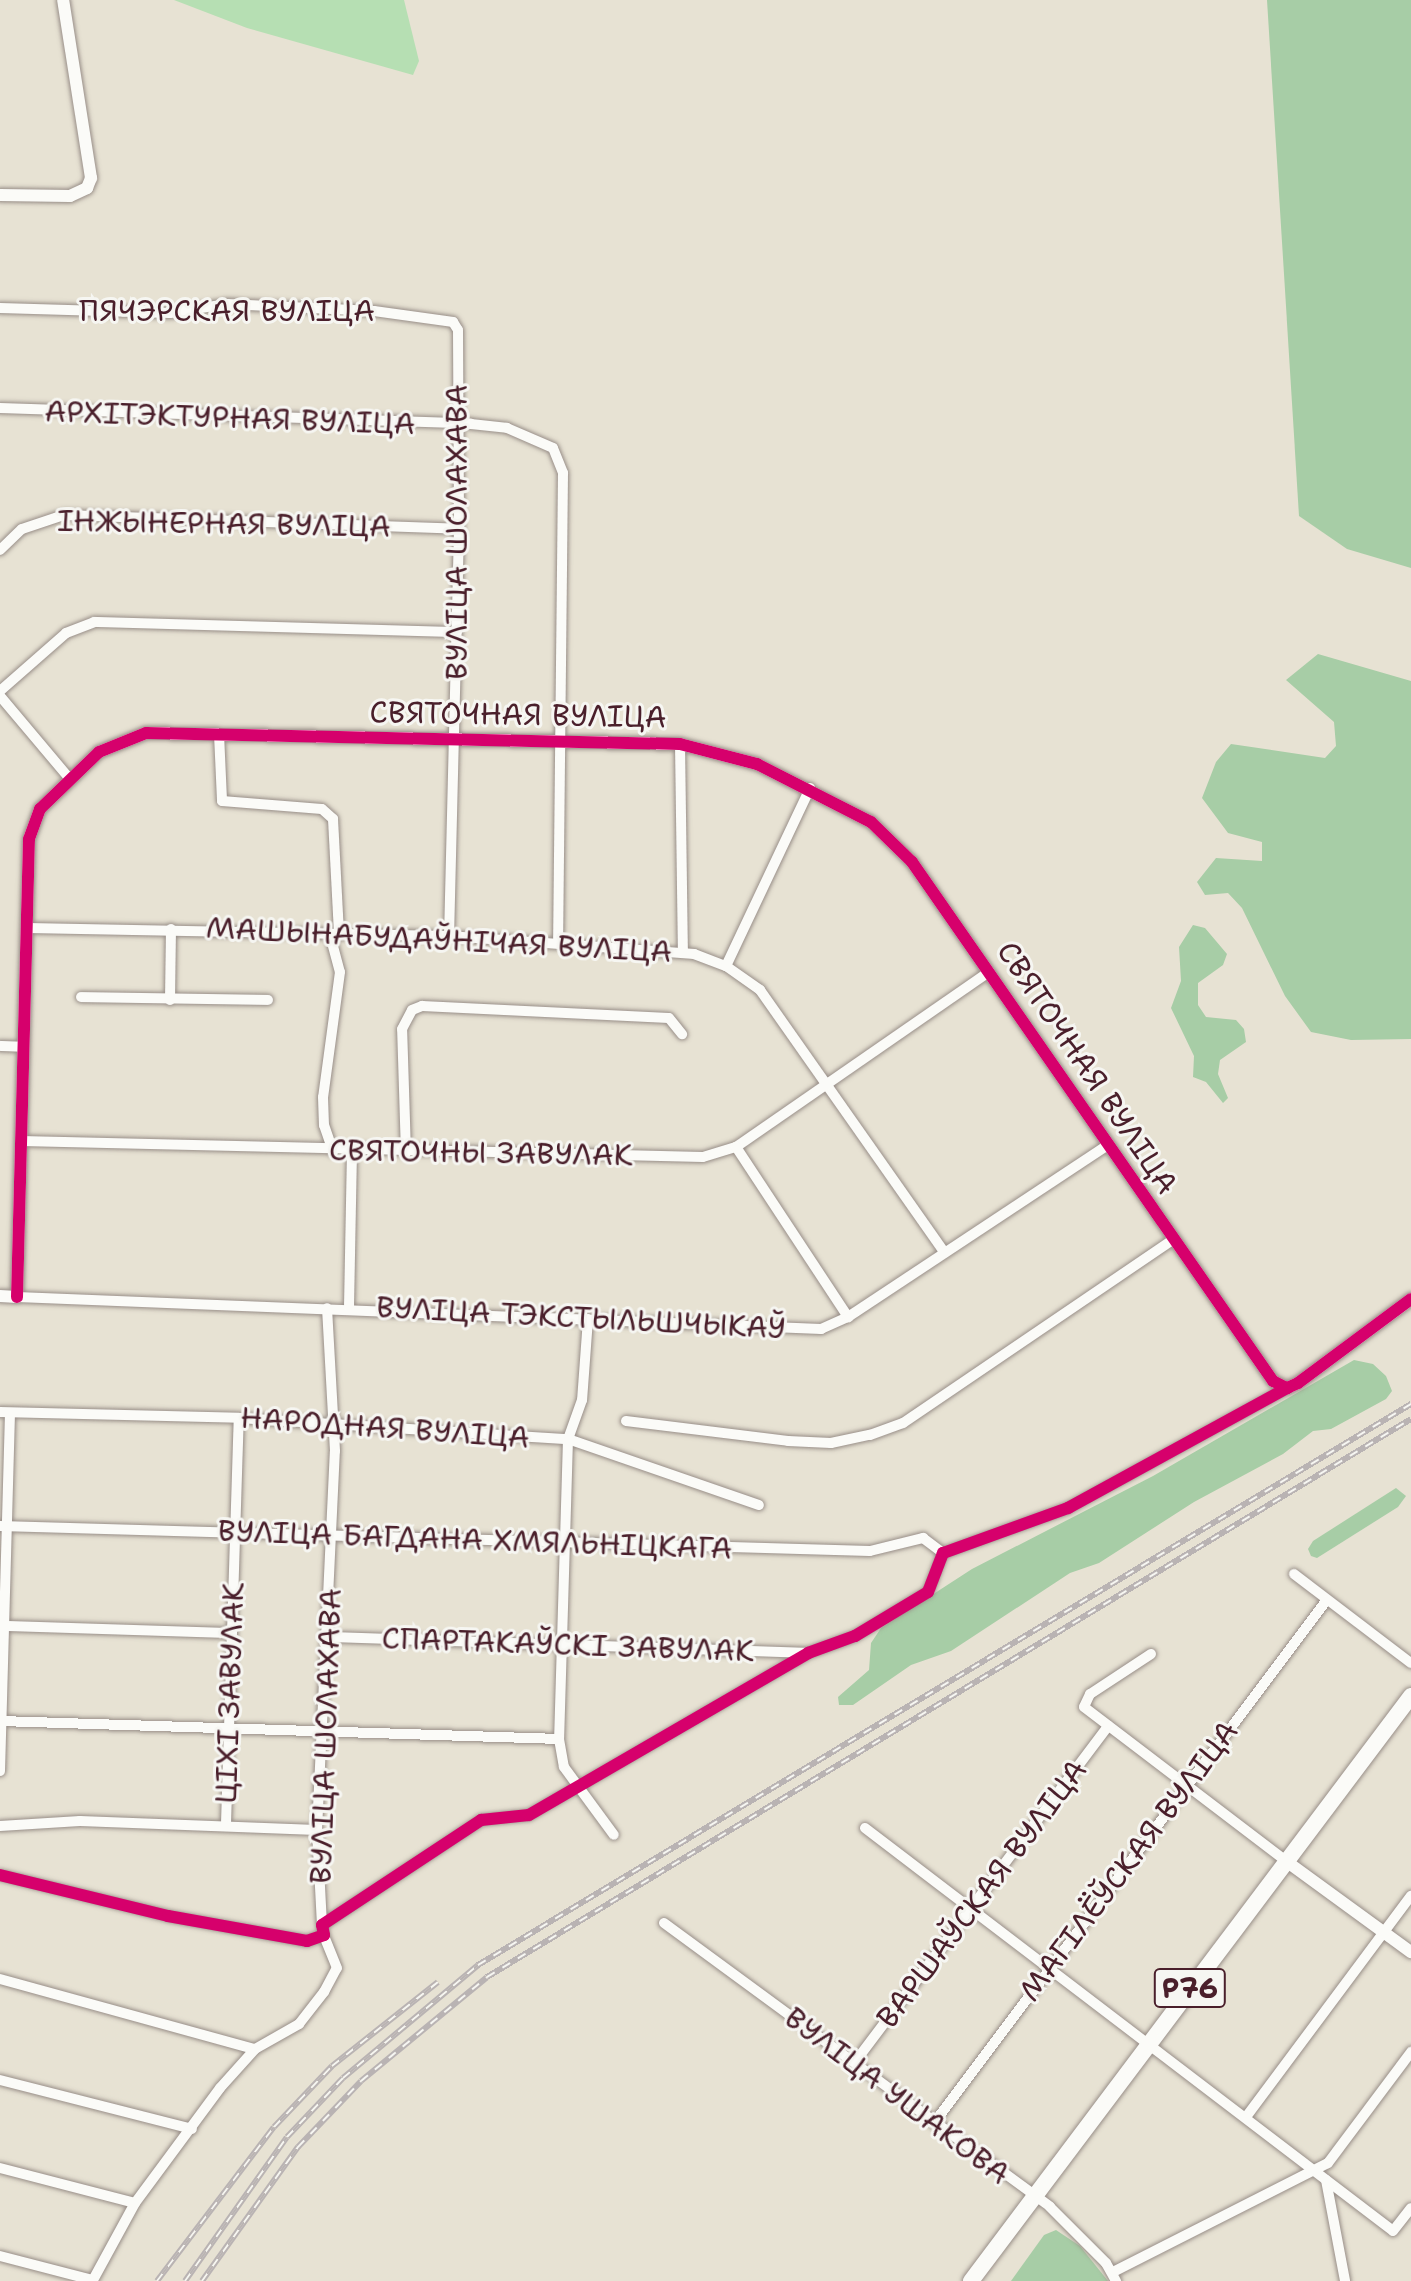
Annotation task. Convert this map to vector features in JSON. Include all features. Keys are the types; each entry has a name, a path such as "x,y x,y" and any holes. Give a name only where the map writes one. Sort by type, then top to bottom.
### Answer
{"main road":[{"name":"Р76","path":"971,2281 1411,1696"}],"street":[{"path":"0,195 78,194 91,178 63,0"},
{"name":"ПЯЧЭРСКАЯ ВУЛІЦА","path":"0,308 170,313 227,304 374,311 453,322"},
{"name":"ВУЛІЦА ШОЛАХАВА","path":"449,936 459,529 458,330 453,322"},
{"name":"АРХІТЭКТУРНАЯ ВУЛІЦА","path":"0,408 458,424 507,428 553,448 563,473 558,744"},
{"name":"ІНЖЫНЕРНАЯ ВУЛІЦА","path":"0,550 22,529 64,515 459,529"},
{"path":"70,779 0,694 66,633 94,622 457,632"},
{"path":"219,734 222,801 322,809 333,819 335,935 340,972 323,1097 324,1125 333,1151"},
{"name":"СВЯТОЧНАЯ ВУЛІЦА","path":"17,1297 29,839 40,809 99,752 127,738 219,734 558,744 680,744 757,764 860,815 893,840 989,972 1234,1329 1273,1381 1287,1388"},
{"path":"558,744 558,942"},
{"path":"680,744 683,950"},
{"path":"726,966 810,788"},
{"name":"МАШЫНАБУДАЎНІЧАЯ ВУЛІЦА","path":"28,928 449,936 683,950 726,966 760,990 823,1085 944,1252"},
{"path":"170,1000 171,929"},
{"path":"848,1317 736,1147 989,972"},
{"path":"81,997 268,1000"},
{"path":"406,1153 402,1029 412,1010 422,1006 669,1018 682,1034"},
{"path":"0,1046 24,1047"},
{"name":"СВЯТОЧНЫ ЗАВУЛАК","path":"21,1141 352,1152 703,1157 736,1147"},
{"name":"ВУЛІЦА ТЭКСТЫЛЬШЧЫКАЎ","path":"0,1296 349,1307 821,1329 848,1317 1108,1145"},
{"path":"349,1307 352,1152"},
{"path":"626,1421 788,1441 831,1443 870,1435 903,1423 1172,1240"},
{"path":"0,1875 253,1934 307,1941 481,1820 529,1815 808,1653 855,1636 928,1592 943,1553 1068,1508 1287,1388 1361,1341 1411,1299"},
{"name":"ВУЛІЦА ШОЛАХАВА","path":"255,2049 299,2024 324,1992 337,1968 323,1930 317,1830 329,1637 335,1451 331,1423 327,1308"},
{"path":"588,1319 582,1400 568,1439 566,1643 559,1739 564,1767 614,1835"},
{"path":"0,1771 5,1626 5,1412"},
{"name":"НАРОДНАЯ ВУЛІЦА","path":"5,1412 239,1418 568,1439 759,1505"},
{"name":"ЦІХІ ЗАВУЛАК","path":"226,1824 239,1418"},
{"name":"ВУЛІЦА БАГДАНА ХМЯЛЬНІЦКАГА","path":"4,1526 870,1551 923,1538 943,1553"},
{"path":"1294,1574 1411,1663"},
{"name":"МАГІЛЁЎСКАЯ ВУЛІЦА","path":"934,2123 1326,1601"},
{"path":"5,1626 231,1633"},
{"name":"СПАРТАКАЎСКІ ЗАВУЛАК","path":"329,1637 808,1653"},
{"path":"1151,1654 1090,1694 1084,1707 1411,1952"},
{"path":"1,1721 559,1739"},
{"name":"ВАРШАЎСКАЯ ВУЛІЦА","path":"855,2062 1108,1726"},
{"path":"0,1826 80,1821 226,1824 317,1830"},
{"path":"865,1828 1393,2231 1411,2208"},
{"path":"1246,2117 1411,1896"},
{"name":"ВУЛІЦА УШАКОВА","path":"664,1923 1034,2196 1114,2277"},
{"path":"0,1979 255,2049 135,2203 93,2281 0,2256"},
{"path":"1114,2277 1328,2163 1411,2052"},
{"path":"0,2080 192,2129"},
{"path":"0,2168 135,2203"},
{"path":"1326,2180 1345,2281"}],"green space":[{"path":"174,0 404,0 419,61 413,75 247,28"},
{"path":"1267,0 1411,0 1411,568 1347,549 1299,516"},
{"path":"1318,654 1411,681 1411,1039 1351,1040 1311,1032 1285,996 1242,908 1228,893 1205,895 1197,882 1216,858 1262,861 1262,842 1228,833 1202,798 1216,762 1231,744 1325,758 1336,746 1334,722 1286,680"},
{"path":"1193,925 1205,928 1227,954 1223,965 1198,983 1198,1005 1206,1017 1236,1020 1244,1029 1246,1042 1220,1060 1218,1074 1228,1098 1223,1103 1206,1082 1193,1077 1194,1056 1171,1008 1181,981 1179,947"},
{"path":"1354,1360 1373,1364 1386,1376 1392,1391 1386,1399 1331,1429 1313,1431 1283,1454 1194,1502 1099,1563 1070,1573 951,1651 911,1665 853,1705 839,1705 838,1697 869,1670 871,1643 881,1628 972,1569 1153,1476"},
{"path":"1396,1488 1406,1496 1398,1507 1317,1558 1311,1556 1308,1549 1313,1541"},
{"path":"1056,2230 1080,2246 1108,2281 1011,2281 1044,2235"}],"railway":[{"path":"185,2281 287,2137 343,2078 478,1965 1411,1404"},
{"path":"202,2281 298,2147 361,2081 487,1977 1411,1419"},
{"path":"157,2281 274,2127 332,2066 438,1982"}],"cycle path":[{"path":"17,1297 29,839 40,809 99,752 146,733 680,744 757,764 871,822 912,862 1273,1381 1287,1388 1298,1383 1411,1299"},
{"path":"0,1875 168,1916 307,1941 324,1935 322,1925 481,1820 529,1815 808,1653 855,1636 928,1592 943,1553 1068,1508 1287,1388"}]}
